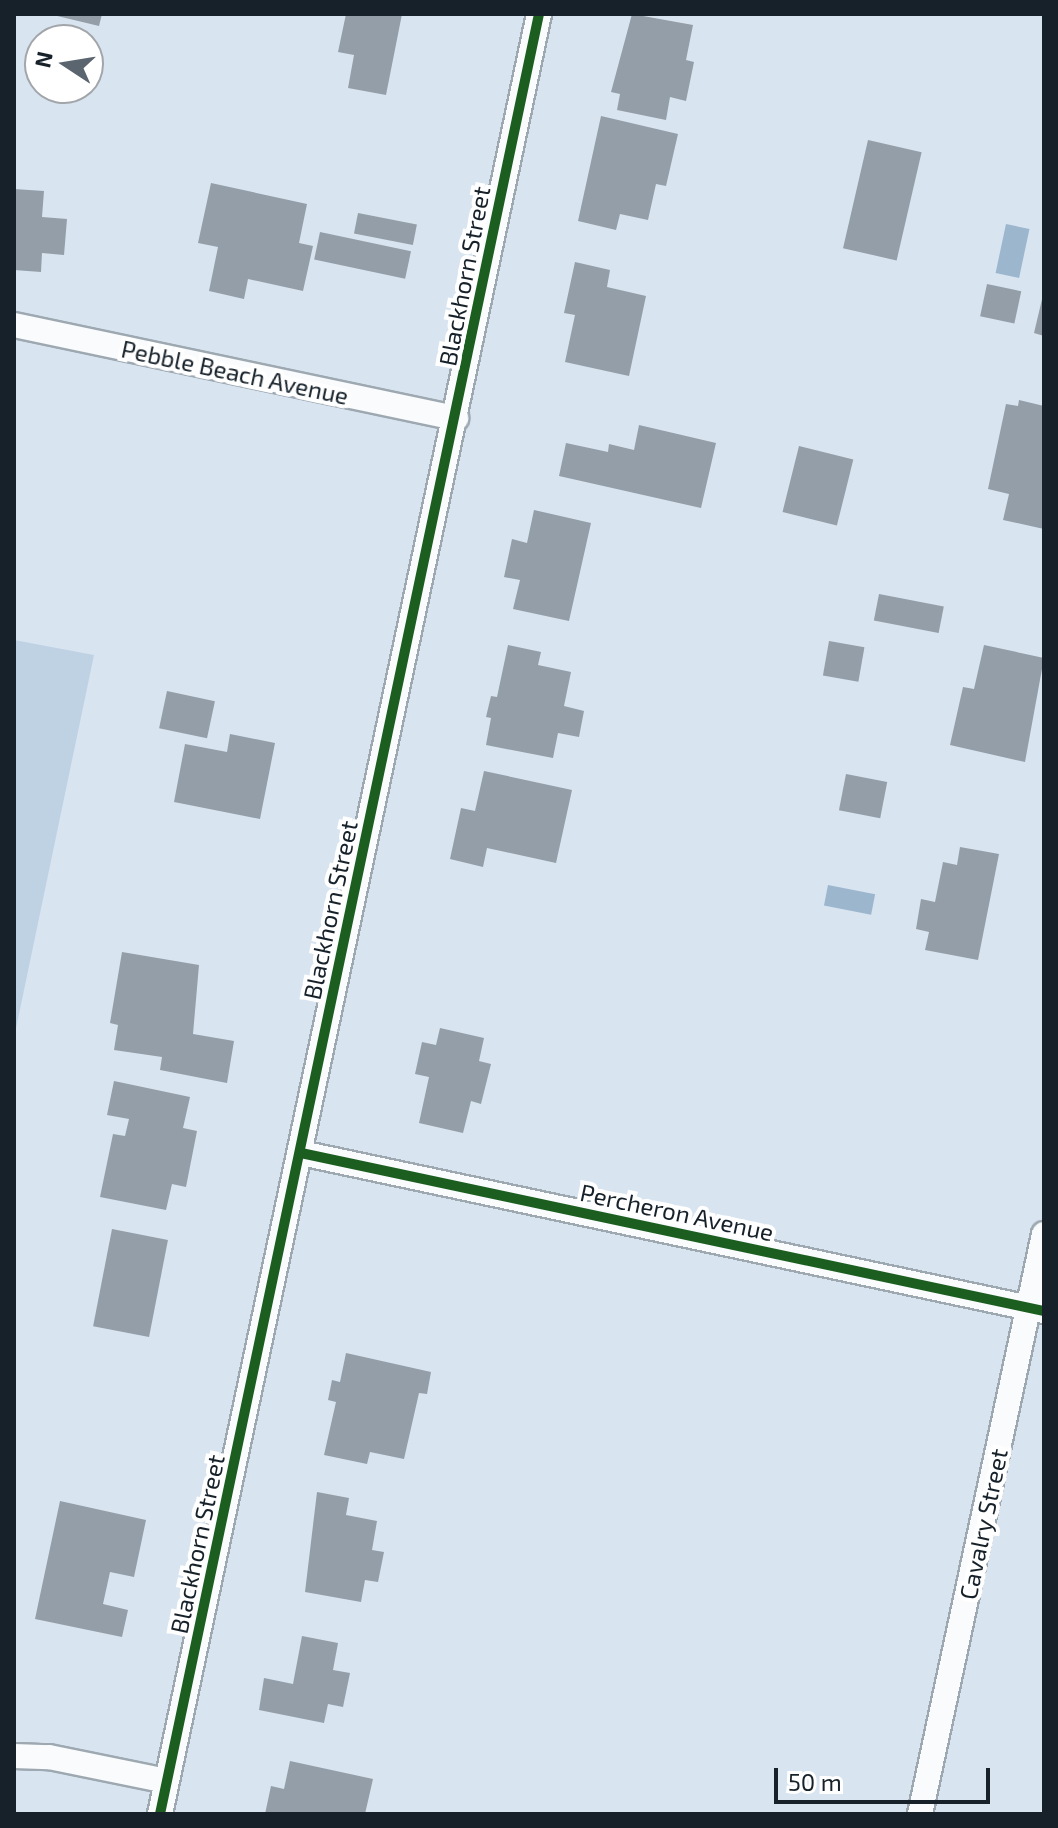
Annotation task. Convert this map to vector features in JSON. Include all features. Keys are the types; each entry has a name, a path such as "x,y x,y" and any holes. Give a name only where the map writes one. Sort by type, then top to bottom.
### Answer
{"street":[{"name":"Blackhorn Street","path":"160,1814 539,14"},
{"name":"Pebble Beach Avenue","path":"14,325 456,418"},
{"name":"Percheron Avenue","path":"301,1153 1037,1309"},
{"name":"Cavalry Street","path":"920,1814 1037,1309 1044,1234"},
{"path":"14,1756 49,1757 167,1781"}],"shaded area":[{"path":"1006,224 1029,229 1019,278 996,273"},
{"path":"14,640 94,655 14,1038"},
{"path":"828,885 875,894 871,915 824,906"}],"building":[{"path":"49,14 102,14 100,24"},
{"path":"346,14 402,14 386,95 348,88 354,55 338,52"},
{"path":"632,14 693,25 686,60 694,62 686,101 670,97 666,120 617,110 620,94 611,92"},
{"path":"601,116 678,134 666,186 656,184 648,220 620,214 616,230 578,221"},
{"path":"868,140 922,152 897,261 843,248"},
{"path":"211,183 307,204 299,243 313,246 303,291 248,279 244,299 209,291 218,247 198,243"},
{"path":"14,189 44,191 42,217 67,219 64,255 42,253 41,272 14,270"},
{"path":"358,213 417,224 413,245 354,234"},
{"path":"320,232 411,251 405,279 314,259"},
{"path":"575,262 610,270 607,287 646,296 629,376 565,362 575,315 564,313"},
{"path":"987,284 1021,291 1014,324 980,316"},
{"path":"1044,295 1044,336 1034,333"},
{"path":"1019,400 1044,406 1044,529 1003,520 1009,494 988,489 1006,404 1018,406"},
{"path":"639,425 716,443 701,508 559,476 566,443 608,452 609,444 634,450"},
{"path":"799,446 853,460 837,526 783,512"},
{"path":"534,510 591,523 569,621 513,609 520,580 504,577 512,539 527,543"},
{"path":"879,594 944,607 939,633 874,621"},
{"path":"829,641 864,647 858,682 823,675"},
{"path":"508,645 541,652 538,665 571,672 564,706 584,711 579,737 558,733 553,758 486,745 491,718 486,717 491,696 497,697"},
{"path":"984,645 1044,658 1025,762 950,745 963,687 974,689"},
{"path":"167,691 215,701 207,738 159,728"},
{"path":"230,734 275,743 260,819 174,802 185,744 227,752"},
{"path":"484,771 572,790 556,863 487,848 483,867 450,859 461,808 475,811"},
{"path":"846,774 887,782 880,818 839,810"},
{"path":"960,847 999,854 978,960 925,950 929,932 916,929 921,899 935,902 943,862 957,865"},
{"path":"122,952 199,965 193,1034 234,1041 227,1083 160,1070 162,1057 114,1050 118,1025 110,1023"},
{"path":"440,1028 484,1038 479,1061 491,1064 481,1104 471,1101 463,1133 419,1123 429,1077 415,1074 422,1042 436,1045"},
{"path":"114,1081 190,1097 183,1128 197,1131 186,1187 172,1184 166,1210 100,1197 113,1134 125,1136 129,1119 107,1115"},
{"path":"112,1229 168,1240 149,1337 93,1326"},
{"path":"346,1353 431,1372 427,1394 419,1393 404,1459 370,1452 367,1464 324,1455 336,1402 328,1400 332,1380 340,1382"},
{"path":"317,1492 349,1498 346,1515 377,1521 372,1550 384,1552 378,1582 365,1580 361,1602 305,1592"},
{"path":"60,1501 146,1520 134,1577 110,1572 103,1604 128,1610 122,1637 35,1619"},
{"path":"302,1636 338,1643 333,1670 350,1673 343,1707 328,1704 324,1723 259,1710 264,1678 293,1684"},
{"path":"290,1761 373,1779 365,1814 265,1814 271,1786 284,1789"}],"cycle path":[{"path":"160,1814 539,14"},
{"path":"301,1153 1044,1311"}]}
